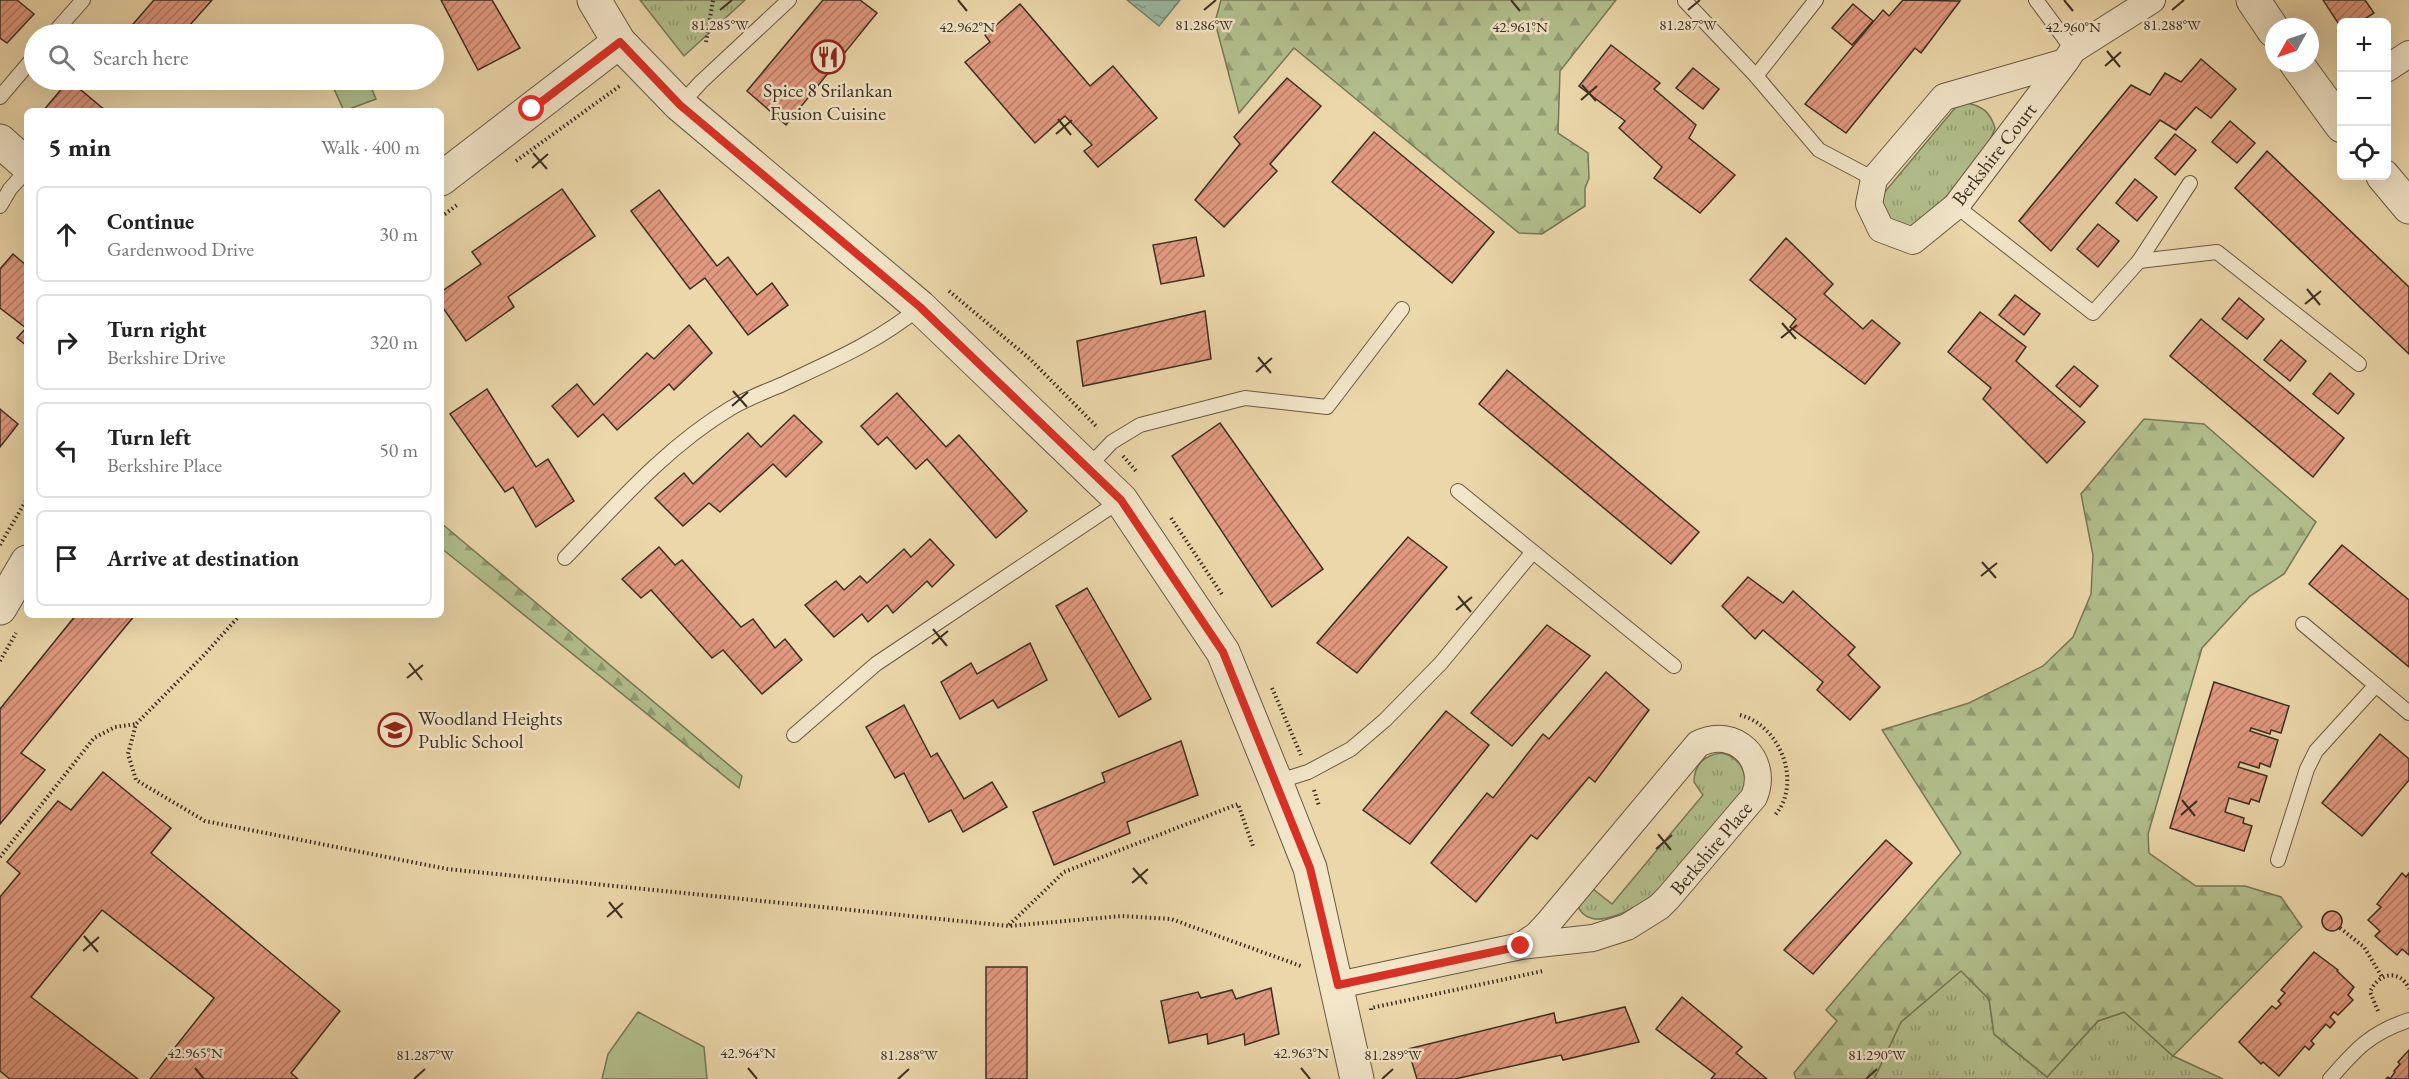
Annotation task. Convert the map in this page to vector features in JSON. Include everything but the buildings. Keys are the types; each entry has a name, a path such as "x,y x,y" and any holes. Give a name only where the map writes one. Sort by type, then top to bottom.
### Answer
{"street":[{"path":"594,0 620,42 680,105 933,298 1121,500 1223,652 1276,782 1310,868 1338,985 1357,1079"},
{"name":"Berkshire Court","path":"2069,56 1956,206 1913,241 1881,229 1869,204 1874,178 1944,97 2069,56 2152,0"},
{"path":"2253,0 2265,18"},
{"path":"450,191 620,42"},
{"path":"2391,66 2409,54"},
{"path":"2304,72 2337,111"},
{"path":"0,141 24,162"},
{"path":"2386,180 2409,207"},
{"path":"11,616 24,572"},
{"name":"Berkshire Place","path":"1338,985 1521,946 1576,941 1611,934 1640,920 1659,907 1754,797 1759,785 1759,771 1752,755 1738,744 1723,738 1710,738 1698,744 1549,922 1537,935 1521,946"}],"lane":[{"path":"62,24 83,0"},
{"path":"680,105 701,82 789,0"},
{"path":"1756,76 1816,0"},
{"path":"2036,0 2069,56"},
{"path":"1684,1 1756,76 1819,150 1874,178"},
{"path":"0,97 24,69"},
{"path":"0,206 10,189 24,173"},
{"path":"1956,206 2093,313 2139,261 2190,183"},
{"path":"2139,261 2217,252 2359,364"},
{"path":"565,558 660,461 695,431 734,406 864,346 898,326 933,298"},
{"path":"1088,467 1112,442 1140,425 1245,398 1327,407 1402,309"},
{"path":"1458,491 1674,666"},
{"path":"794,735 876,663 1121,500"},
{"path":"1276,782 1308,772 1351,749 1385,720 1441,663 1532,553"},
{"path":"2303,624 2409,713"},
{"path":"2278,860 2307,769 2316,751 2376,685"},
{"path":"2330,1079 2367,1040 2383,1029 2409,1020"}],"path":[{"path":"706,42 713,0"},
{"path":"514,162 620,84 629,93"},
{"path":"444,208 450,191"},
{"path":"933,298 1030,358 1112,442"},
{"path":"0,545 24,504"},
{"path":"0,661 11,616"},
{"path":"237,618 136,724 128,754 136,780 205,821 447,869 1009,926 1122,916 1171,919 1301,966"},
{"path":"0,857 94,738 114,727 136,724"},
{"path":"1308,772 1321,812"},
{"path":"1009,926 1064,872 1238,804 1253,846"},
{"path":"2340,928 2364,947 2382,977"},
{"path":"1373,1018 1371,1008 1549,970"},
{"path":"2380,1015 2370,992 2375,983 2382,977 2397,976 2405,981 2409,989"}],"green space":[{"path":"640,0 745,0 684,56"},
{"path":"1221,0 1616,0 1560,71 1558,133 1588,153 1589,178 1585,188 1585,206 1542,234 1519,233 1294,48 1239,113 1215,22"},
{"path":"335,90 372,90 376,99 352,108 343,108"},
{"path":"1966,103 1981,108 1991,118 1995,128 1988,146 1929,218 1908,230 1888,221 1881,204 1883,194 1955,108"},
{"path":"2144,419 2204,424 2316,522 2284,574 2250,596 2202,648 2148,834 2149,853 2196,886 2245,886 2281,897 2302,927 2173,1056 2124,1012 2098,1021 2047,1077 1994,1034 1989,999 1961,971 1901,1022 1874,1079 1796,1079 1794,1073 1837,1021 1826,1010 1961,853 1882,730 1969,703 2043,666 2073,637 2091,594 2093,555 2081,494"},
{"path":"444,526 742,776 739,788 444,550"},
{"path":"1721,753 1734,758 1742,768 1745,780 1742,794 1658,891 1616,916 1592,919 1583,914 1577,904 1593,889 1612,904 1703,795 1694,782 1698,766 1710,756"},
{"path":"1961,970 1989,999 1994,1034 2047,1077 2098,1021 2125,1012 2173,1056 2223,1079 1874,1079 1901,1022"},
{"path":"638,1012 704,1047 707,1079 602,1079 608,1054"}],"water":[{"path":"1127,0 1180,0 1159,26"}],"place":[{"name":"Spice 8 Srilankan Fusion Cuisine","path":"828,57"},
{"name":"Woodland Heights Public School","path":"395,730"}],"route":[{"path":"532,109 620,42 680,105 920,307 1121,500 1223,652 1310,868 1338,985 1521,946"}]}
